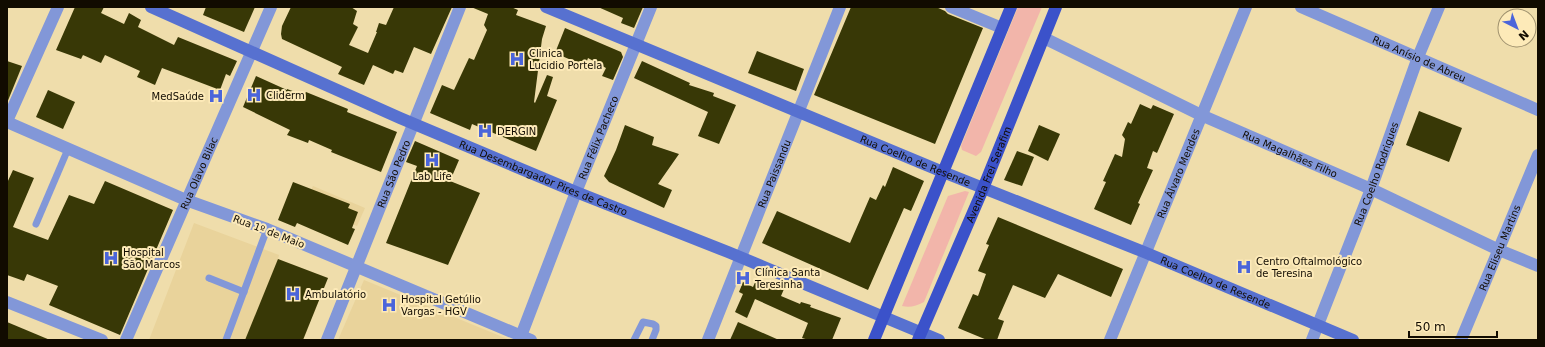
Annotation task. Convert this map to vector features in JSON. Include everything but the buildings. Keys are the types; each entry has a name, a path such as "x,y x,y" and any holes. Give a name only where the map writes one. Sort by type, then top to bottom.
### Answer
{"main road":[{"name":"Rua Desembargador Pires de Castro","path":"151,7 413,123 576,192 742,258 883,318 919,336 939,340"},
{"name":"Rua Coelho de Resende","path":"546,7 943,172 1144,252 1353,340"},
{"path":"874,340 1011,7"},
{"name":"Avenida Frei Serafim","path":"919,336 983,188 1056,7"}],"street":[{"path":"7,122 58,7"},
{"name":"Rua Olavo Bilac","path":"126,340 271,7"},
{"name":"Rua São Pedro","path":"326,340 460,7"},
{"name":"Rua Félix Pacheco","path":"526,338 576,192 637,45 651,7"},
{"name":"Rua Paissandu","path":"708,340 742,258 840,7"},
{"path":"951,7 1002,28"},
{"name":"Rua Álvaro Mendes","path":"1110,340 1144,252 1246,7"},
{"name":"Rua Anísio de Abreu","path":"1301,7 1538,110"},
{"name":"Rua Coelho Rodrigues","path":"1312,340 1371,189 1418,57 1439,7"},
{"name":"Rua Magalhães Filho","path":"1044,38 1201,115 1371,189 1499,250 1538,266"},
{"name":"Rua 1º de Maio","path":"7,122 186,200 267,230 356,266 526,338"},
{"name":"Rua Eliseu Martins","path":"1461,340 1538,155"},
{"path":"7,302 102,340"}],"lane":[{"path":"36,224 68,149"},
{"path":"226,340 267,230"},
{"path":"209,278 244,292"},
{"path":"634,340 643,322 656,326 652,340"}],"shaded area":[{"path":"1018,7 1042,7 981,152 976,156 962,150 961,146"},
{"path":"313,186 365,208 357,226 305,204"},
{"path":"965,191 969,192 924,302 908,307 902,306 948,196"},
{"path":"194,223 279,255 278,259 328,278 303,340 149,340"},
{"name":"Hospital Getúlio Vargas - HGV","path":"364,280 510,340 338,340"}],"place":[{"name":"Clinica Lucidio Portela","path":"517,59"},
{"name":"Cliderm","path":"254,95"},
{"name":"MedSaúde","path":"216,96"},
{"name":"DERGIN","path":"485,131"},
{"name":"Lab Life","path":"432,160"},
{"name":"Hospital São Marcos","path":"111,258"},
{"name":"Centro Oftalmológico de Teresina","path":"1244,267"},
{"name":"Clínica Santa Teresinha","path":"743,278"},
{"name":"Ambulatório","path":"293,294"},
{"name":"Hospital Getúlio Vargas - HGV","path":"389,305"}]}
